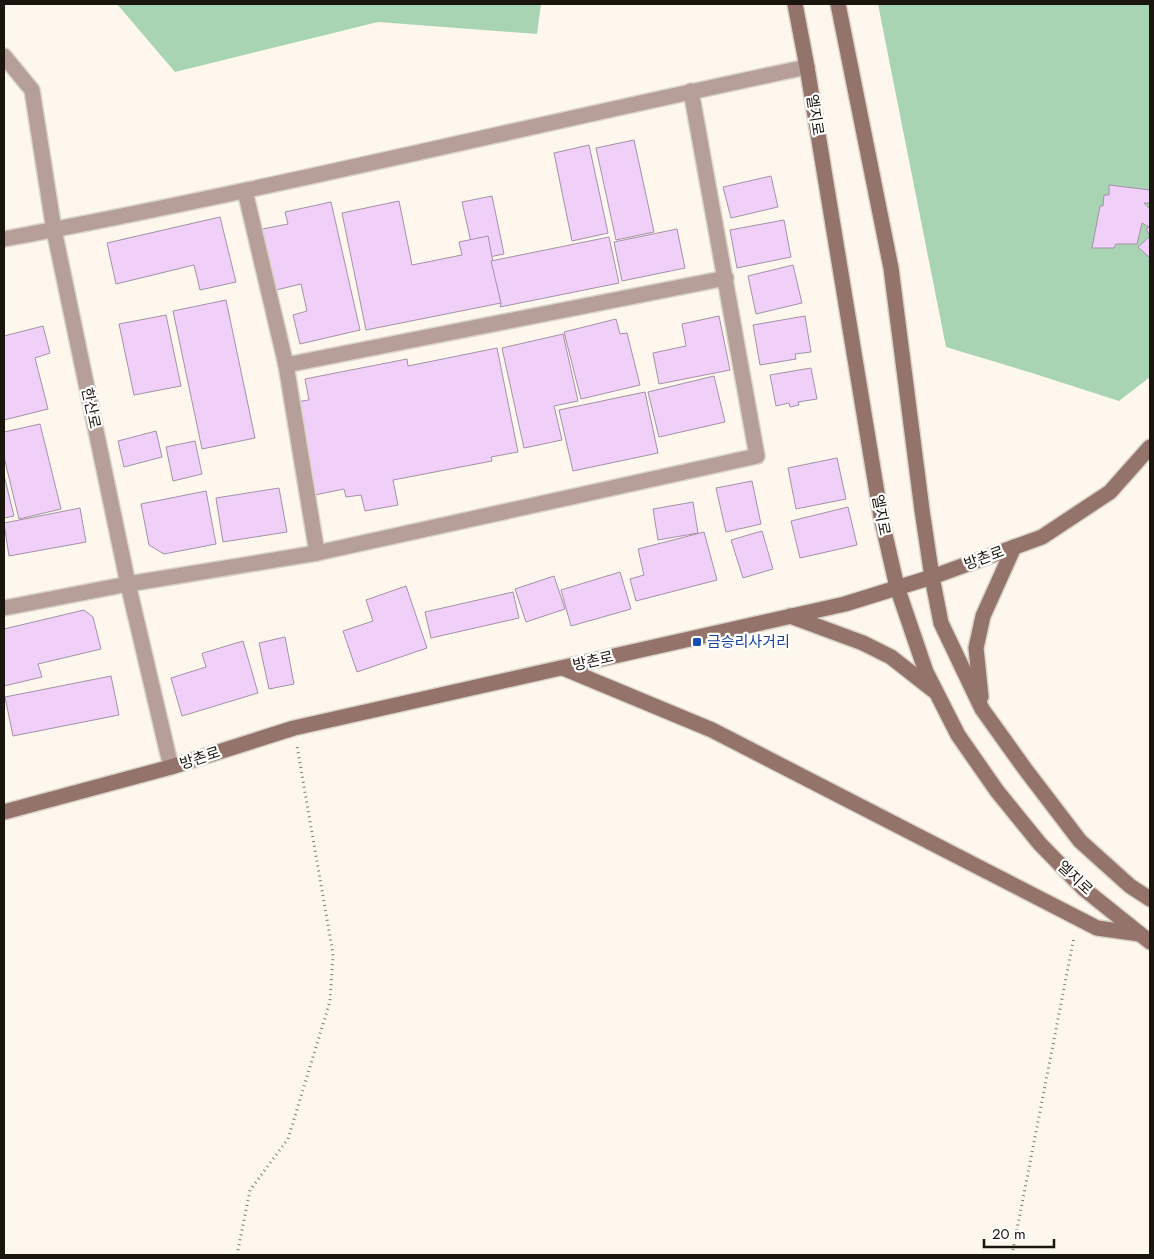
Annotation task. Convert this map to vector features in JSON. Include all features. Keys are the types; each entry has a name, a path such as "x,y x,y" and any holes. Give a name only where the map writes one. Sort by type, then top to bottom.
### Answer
{"main road":[{"name":"엘지로","path":"795,4 881,517 897,587 926,672 958,735 997,791 1040,844 1084,889 1145,938"},
{"name":"엘지로","path":"838,4 891,268 932,577 942,623 982,709 1024,769 1080,842 1130,886 1150,899"},
{"name":"방촌로","path":"4,812 171,768 294,728 844,604 932,577 1042,537 1110,492 1150,447"},
{"path":"982,709 976,648 983,616 1014,547"},
{"path":"790,616 863,642 892,657 937,694"},
{"path":"563,668 712,730 1097,928 1145,938"}],"street":[{"name":"한산로","path":"4,56 32,90 54,230 128,584 171,768"},
{"path":"4,239 245,191 691,91 807,67"},
{"path":"4,608 128,584 317,553 757,456 691,91"},
{"path":"245,191 286,365 317,553"},
{"path":"286,365 726,278"}],"path":[{"path":"237,1255 250,1190 288,1139 330,1002 333,954 294,728"},
{"path":"1012,1255 1078,918"}],"green space":[{"path":"117,4 541,4 537,34 378,22 175,72"},
{"path":"878,4 1150,4 1150,377 1119,401 946,347"}],"building":[{"path":"634,140 654,232 616,240 596,148"},
{"path":"589,145 608,233 572,241 554,153"},
{"path":"771,176 778,207 731,218 723,187"},
{"path":"1109,185 1150,190 1150,203 1144,203 1150,209 1150,236 1146,229 1149,227 1142,223 1137,244 1116,244 1114,248 1092,248 1100,206 1103,206 1104,195 1109,195"},
{"path":"492,196 504,254 475,260 462,202"},
{"path":"399,201 412,265 462,255 459,242 488,236 501,303 366,330 342,213"},
{"path":"331,202 360,330 300,344 293,315 307,311 301,284 276,290 262,229 288,224 285,212"},
{"path":"220,217 236,282 200,290 194,265 116,284 107,243"},
{"path":"784,220 791,257 737,268 730,230"},
{"path":"677,229 685,268 622,281 614,242"},
{"path":"1150,236 1150,258 1138,247"},
{"path":"609,237 619,283 500,307 501,303 491,261"},
{"path":"793,265 802,303 756,314 748,276"},
{"path":"226,300 255,438 202,449 173,311"},
{"path":"166,315 181,386 134,395 119,324"},
{"path":"719,316 730,370 659,384 653,353 686,346 682,324"},
{"path":"805,316 811,352 795,354 796,359 760,365 753,325"},
{"path":"616,319 620,334 627,333 640,385 581,399 564,332"},
{"path":"43,326 50,353 35,358 48,409 4,420 4,336"},
{"path":"563,334 578,401 554,406 562,440 524,448 502,348"},
{"path":"497,348 518,452 491,457 492,461 393,480 398,505 365,511 361,495 346,497 344,489 315,495 296,402 309,400 305,379 407,359 408,366"},
{"path":"811,368 817,399 798,402 799,405 790,407 789,403 776,406 770,375"},
{"path":"714,376 725,422 659,437 648,392"},
{"path":"645,392 658,453 573,471 559,410"},
{"path":"40,424 61,509 19,519 4,457 4,432"},
{"path":"156,431 162,457 124,467 118,441"},
{"path":"195,441 202,474 173,481 166,447"},
{"path":"837,458 846,499 796,509 788,468"},
{"path":"4,475 14,516 4,518"},
{"path":"752,481 761,524 726,532 716,488"},
{"path":"279,488 287,532 223,542 216,498"},
{"path":"206,491 216,544 164,554 149,545 141,504"},
{"path":"693,502 698,533 658,540 653,509"},
{"path":"848,507 857,545 800,558 791,521"},
{"path":"80,508 86,542 9,556 4,523"},
{"path":"762,531 773,569 743,578 731,540"},
{"path":"704,532 717,580 636,601 630,579 644,575 638,549"},
{"path":"620,572 631,609 571,626 561,590"},
{"path":"554,576 565,609 526,622 515,589"},
{"path":"406,586 427,648 357,672 343,631 373,621 366,600"},
{"path":"513,592 519,618 431,638 425,612"},
{"path":"84,610 93,617 101,649 38,664 42,677 4,686 4,629"},
{"path":"285,637 294,684 269,689 259,643"},
{"path":"243,641 258,693 182,716 171,678 206,667 203,653"},
{"path":"111,676 119,715 13,736 5,697"}],"place":[{"name":"금승리사거리","path":"697,642"}]}
